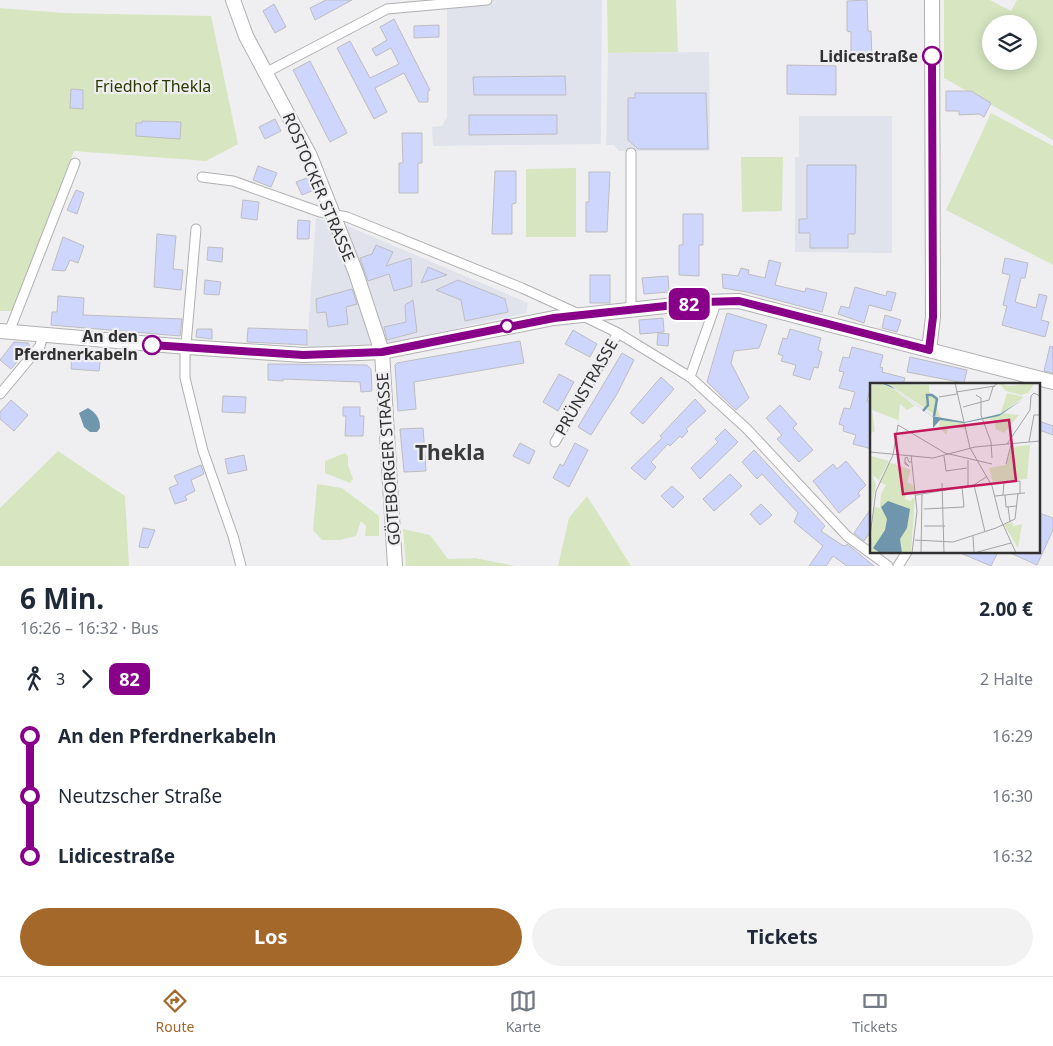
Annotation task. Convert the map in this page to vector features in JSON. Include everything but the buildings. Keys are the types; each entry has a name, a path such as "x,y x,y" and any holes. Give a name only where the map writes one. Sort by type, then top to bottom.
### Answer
{"main road":[{"name":"ROSTOCKER STRASSE","path":"233,0 246,36 267,72 310,156 334,215 382,352"},
{"path":"929,350 933,317 932,0"},
{"path":"4,332 303,355 382,352 513,324 581,315 739,301 1053,382"},
{"name":"GÖTEBORGER STRASSE","path":"382,352 395,566"}],"street":[{"path":"267,72 387,5 487,0"},
{"path":"631,153 631,310"},
{"path":"4,332 75,163"},
{"path":"202,177 234,181 334,215 347,217 420,245 618,333 690,377 746,429 847,536 870,553"},
{"path":"196,229 185,378 203,451 234,536 241,566"},
{"path":"690,377 714,309 713,302"},
{"name":"PRÜNSTRASSE","path":"555,442 618,333"},
{"path":"0,394 40,346 44,335"},
{"path":"872,554 888,566"},
{"path":"898,566 906,554"}],"shaded area":[{"path":"487,0 602,0 601,144 433,146 432,127 442,126 447,117 447,4"},
{"path":"709,52 710,151 619,151 614,145 606,145 608,53"},
{"path":"799,116 892,116 892,253 795,252 795,157 799,157"},
{"path":"316,218 345,225 528,303 526,313 386,344 307,347"}],"green space":[{"path":"607,0 676,0 678,52 608,53"},
{"path":"944,0 990,0 1011,11 1017,0 1053,0 1053,140 944,78"},
{"name":"Friedhof Thekla","path":"0,8 64,13 211,16 238,144 206,161 74,151 13,311 0,311"},
{"path":"991,113 1053,146 1053,265 946,210"},
{"path":"741,157 783,157 782,211 742,212"},
{"path":"576,168 576,237 526,237 526,169"},
{"path":"58,451 125,496 129,566 0,566 0,508"},
{"path":"345,453 348,456 348,465 353,479 350,483 325,473 325,461"},
{"path":"317,484 342,488 379,516 379,536 365,536 366,526 361,521 356,536 340,540 322,540 313,530"},
{"path":"587,496 631,566 558,566 569,518"},
{"path":"403,529 430,535 448,559 475,558 515,566 406,566"}],"water":[{"path":"88,408 95,414 100,424 97,432 90,432 84,427 79,413"}],"bus line":[{"name":"82","path":"152,345 303,355 382,352 523,322 703,302 739,301 929,350 933,317 931,246 932,56"}],"place":[{"name":"Lidicestraße","path":"932,56"},
{"name":"An den Pferdnerkabeln","path":"152,345"}],"district":[{"name":"Thekla","path":"450,453"}]}
